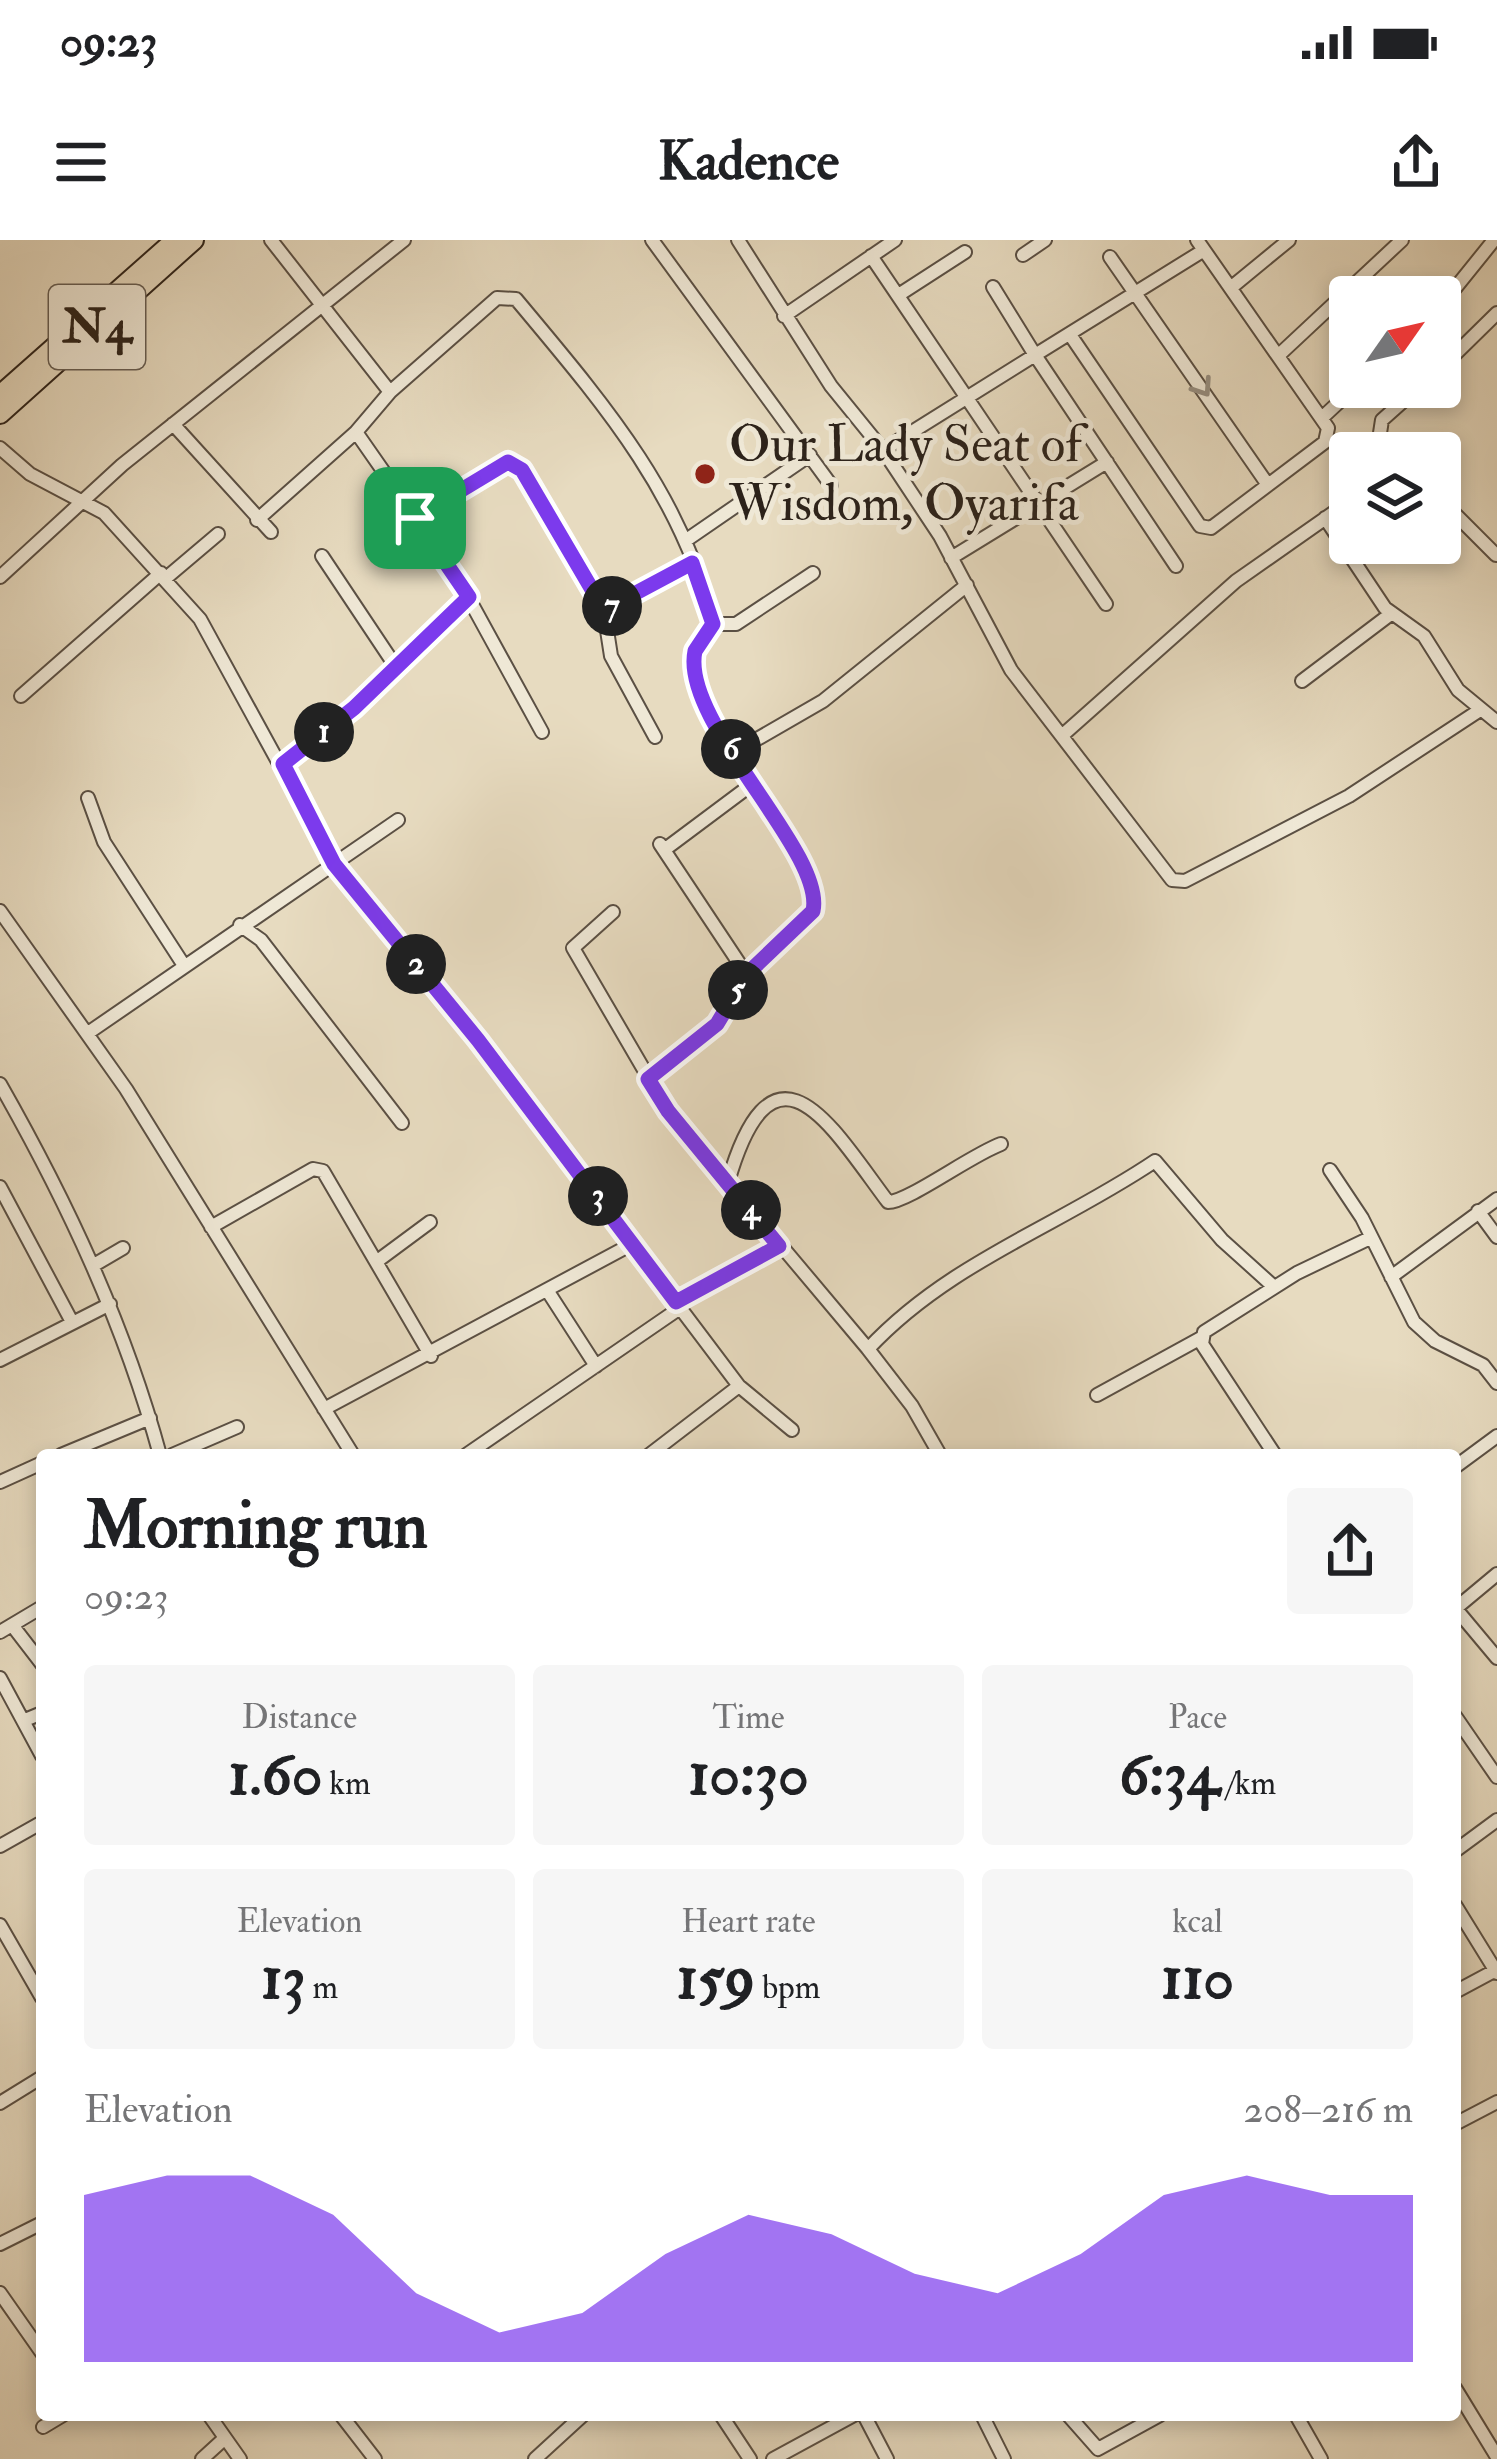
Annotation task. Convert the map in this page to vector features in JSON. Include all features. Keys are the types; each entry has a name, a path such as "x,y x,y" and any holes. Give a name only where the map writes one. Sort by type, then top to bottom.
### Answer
{"highway":[{"name":"N4","path":"0,395 175,240"},
{"name":"N4","path":"0,414 194,240"}],"street":[{"path":"271,240 390,392"},
{"path":"0,577 173,424 404,240"},
{"path":"652,240 831,485"},
{"path":"784,316 896,240"},
{"path":"1023,255 1045,240"},
{"path":"1233,286 1289,240"},
{"path":"1280,354 1402,240"},
{"path":"1461,281 1494,240"},
{"path":"744,242 784,316 884,450 968,585 1012,670 1177,882 1349,796 1480,710"},
{"path":"884,450 1071,337 1199,246 1212,256 1324,416 1328,436 1211,528 1200,526 1071,337"},
{"path":"900,295 965,253"},
{"path":"871,256 1106,604"},
{"path":"1109,257 1268,484"},
{"path":"993,287 1175,566"},
{"path":"257,520 356,433 390,392 496,298 516,299 635,443 685,541 713,624"},
{"path":"1461,349 1497,314"},
{"path":"1324,416 1333,408"},
{"path":"1380,432 1382,420 1395,408"},
{"path":"173,424 271,532"},
{"path":"356,433 469,597 542,732"},
{"path":"0,448 30,474 120,527 200,620 334,864 634,1243 739,1386 792,1430"},
{"path":"685,541 810,455"},
{"path":"415,518 499,465 516,463 604,610 611,656 655,737"},
{"path":"951,558 1107,463"},
{"path":"1065,733 1236,581 1329,515"},
{"path":"1325,518 1392,613 1424,637 1459,690 1497,722"},
{"path":"1461,520 1496,555"},
{"path":"21,696 218,534"},
{"path":"322,556 396,667"},
{"path":"604,610 692,563"},
{"path":"713,624 736,624 813,573"},
{"path":"733,753 823,701 968,585"},
{"path":"283,764 469,597"},
{"path":"1302,681 1392,613"},
{"path":"648,1079 717,1024 747,974 813,911 815,901 801,863 733,753 694,671 695,651 713,624"},
{"path":"747,974 662,847 751,784"},
{"path":"88,798 104,842 183,964"},
{"path":"88,1034 183,964 398,820"},
{"path":"0,911 88,1034 349,1449"},
{"path":"613,912 573,948 605,995 648,1079 668,1111 868,1349 912,1406 937,1449"},
{"path":"241,925 261,940 402,1123"},
{"path":"0,1084 62,1192 94,1265 158,1449"},
{"path":"728,1182 746,1132 772,1102 785,1100 804,1103 835,1129 888,1202 902,1201 944,1170 1001,1144"},
{"path":"868,1349 905,1310 953,1277 1155,1160 1222,1240 1273,1286"},
{"path":"212,1226 318,1168 431,1356"},
{"path":"1330,1170 1425,1335 1483,1365 1497,1383"},
{"path":"0,1187 72,1322"},
{"path":"1390,1277 1497,1199"},
{"path":"1478,1211 1497,1238"},
{"path":"376,1262 430,1222"},
{"path":"1097,1395 1202,1338 1273,1286 1370,1238"},
{"path":"324,1409 431,1356 634,1243"},
{"path":"475,1449 678,1305 779,1246"},
{"path":"94,1265 123,1248"},
{"path":"547,1290 596,1366"},
{"path":"0,1360 110,1304"},
{"path":"1202,1338 1271,1449"},
{"path":"658,1449 739,1386"},
{"path":"75,1449 150,1418"},
{"path":"186,1449 237,1427"},
{"path":"1461,1463 1497,1436"},
{"path":"0,1482 36,1466"},
{"path":"1461,1604 1497,1574"},
{"path":"36,1611 6,1629 36,1658"},
{"path":"1461,1616 1497,1658"},
{"path":"0,1678 36,1743"},
{"path":"25,1720 36,1715"},
{"path":"1461,1725 1497,1777"},
{"path":"1461,1847 1497,1820"},
{"path":"0,1846 36,1826"},
{"path":"1461,1914 1496,1971 1461,1989"},
{"path":"0,1925 36,1988"},
{"path":"0,2103 36,2081"},
{"path":"1461,2121 1497,2102"},
{"path":"0,2244 36,2226"},
{"path":"0,2293 36,2344"},
{"path":"1461,2398 1497,2457"},
{"path":"43,2427 53,2421"},
{"path":"213,2421 240,2459"},
{"path":"346,2421 375,2459"},
{"path":"535,2459 576,2421"},
{"path":"725,2421 747,2454 732,2459"},
{"path":"773,2459 843,2421"},
{"path":"867,2421 887,2459"},
{"path":"985,2421 1004,2459"},
{"path":"1073,2421 1098,2449 1149,2421"},
{"path":"1299,2421 1320,2459"},
{"path":"202,2459 225,2438"}],"place":[{"name":"Our Lady Seat of Wisdom, Oyarifa","path":"705,474"}],"route":[{"path":"516,463 604,610 692,563 713,624 695,651 698,684 740,767 812,888 813,911 747,974 717,1024 648,1079 668,1111 779,1246 676,1302 478,1040 334,864 283,764 354,708 469,597 415,518 499,465 516,463"}]}
